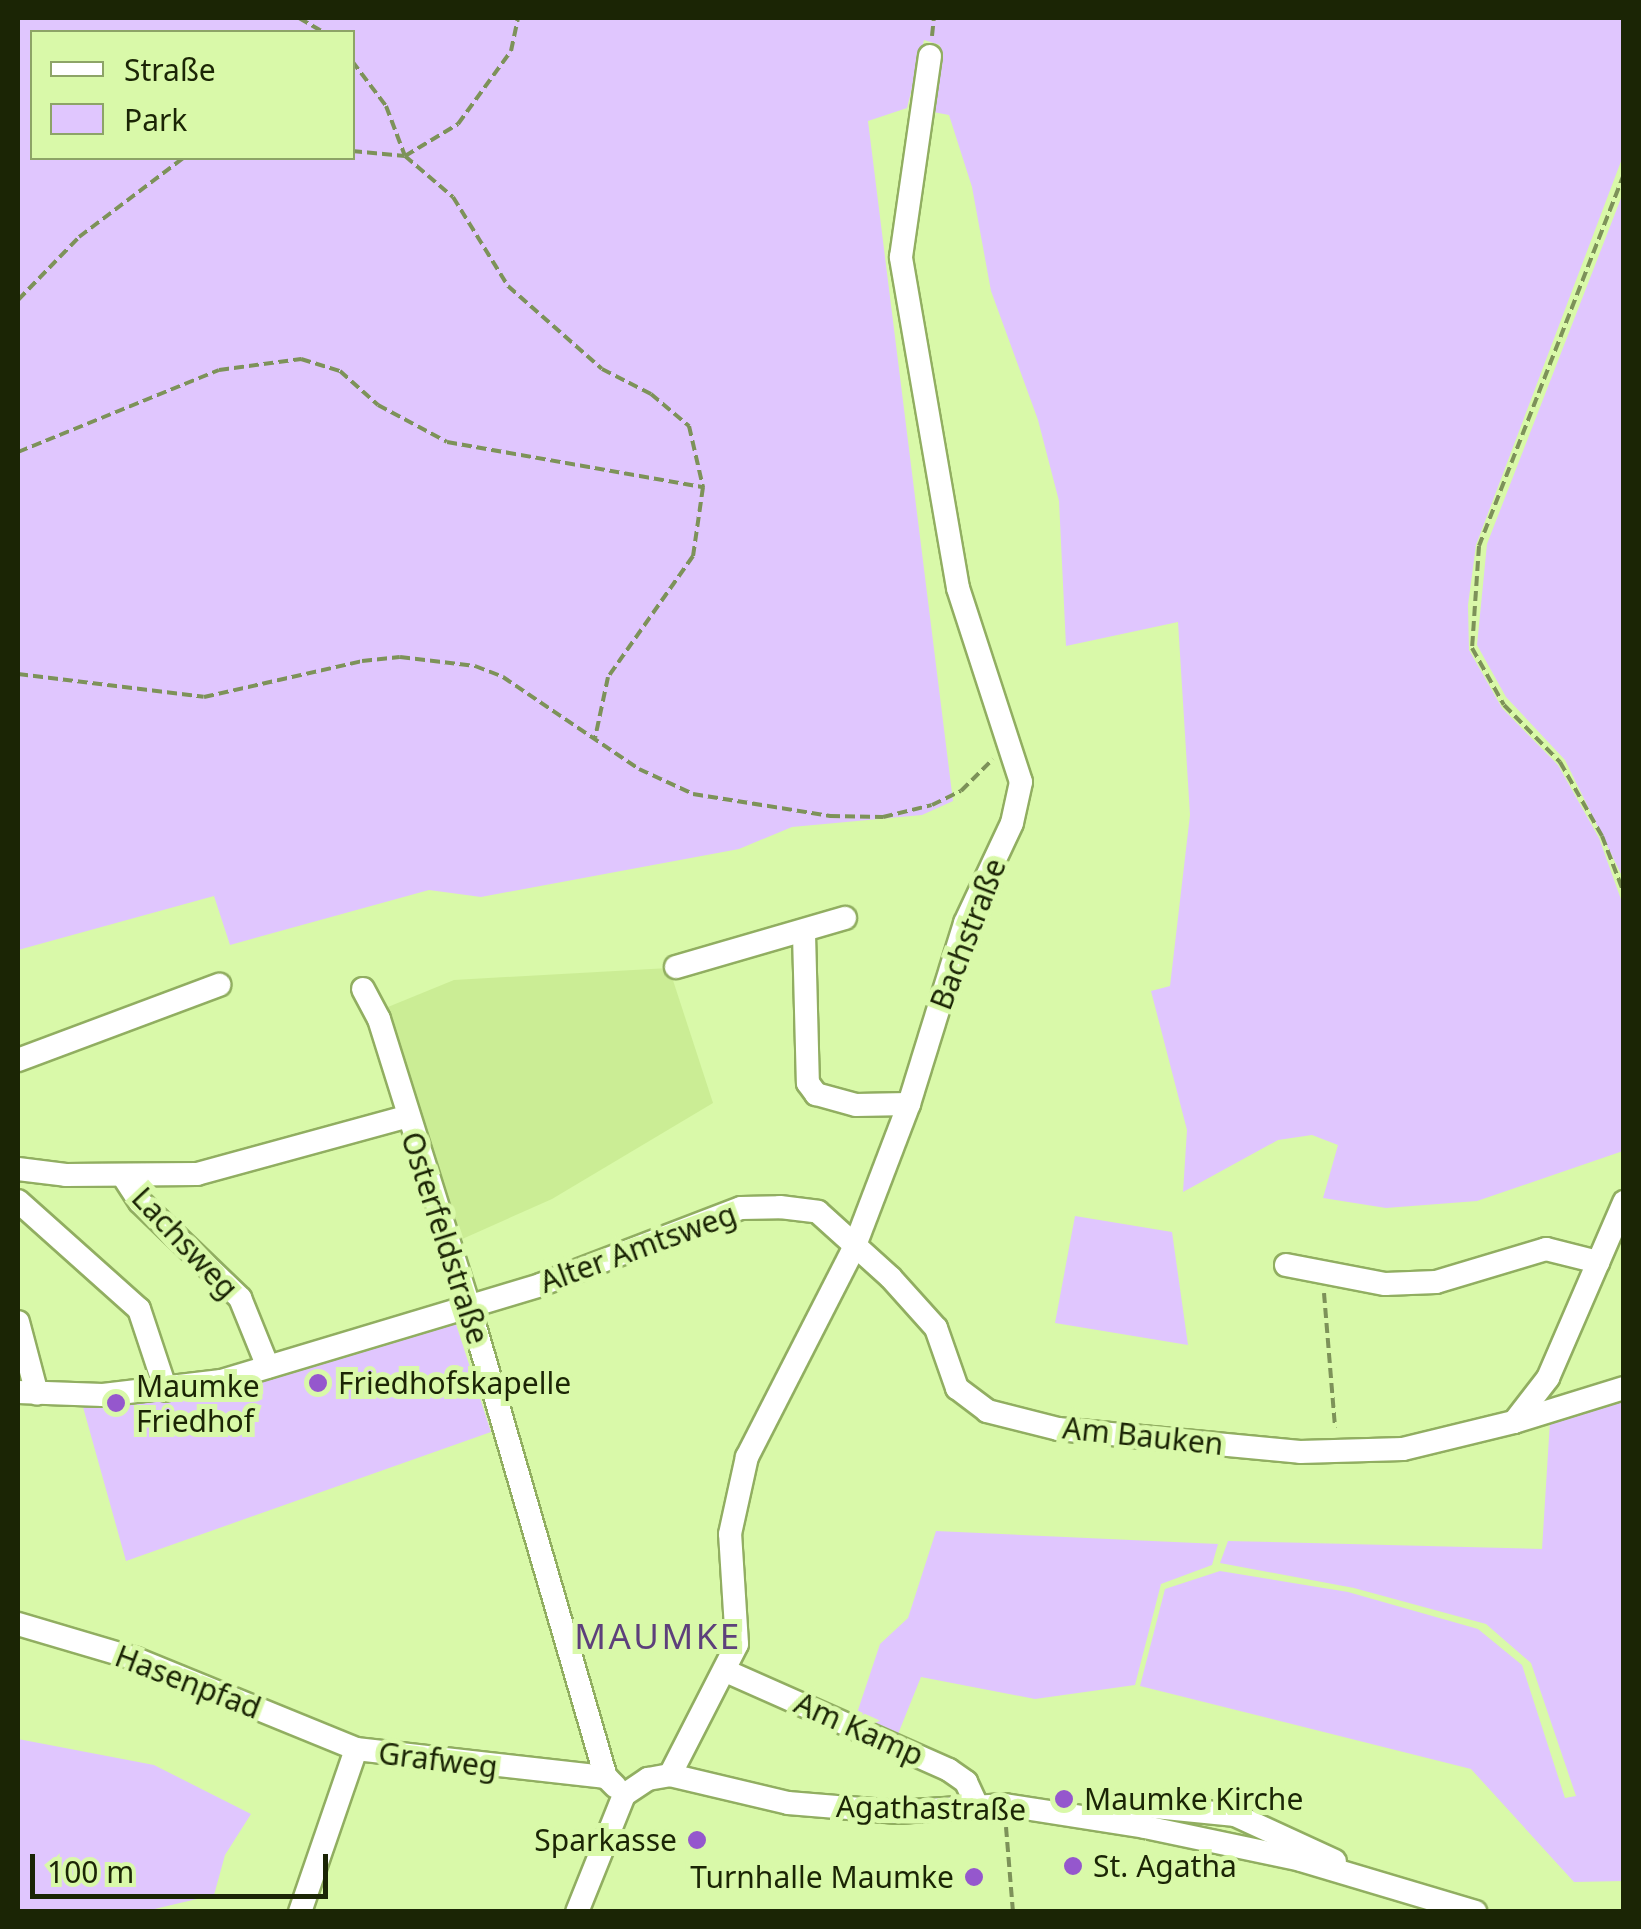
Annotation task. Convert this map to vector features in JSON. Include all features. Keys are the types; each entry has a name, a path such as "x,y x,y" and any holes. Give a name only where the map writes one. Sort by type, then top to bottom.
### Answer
{"street":[{"name":"Bachstraße","path":"670,1774 728,1672 737,1644 730,1534 738,1482 854,1248 909,1104 965,924 1012,822 1021,782 958,588 901,257 930,56"},
{"path":"676,967 804,934 845,918"},
{"path":"804,934 808,1083 816,1094 856,1105 909,1104"},
{"path":"18,1060 219,986"},
{"name":"Osterfeldstraße","path":"364,988 469,1306 606,1777"},
{"path":"18,1169 123,1176 197,1174 257,1162 406,1118"},
{"name":"Lachsweg","path":"123,1176 140,1202 240,1298 268,1367"},
{"path":"18,1201 139,1309 166,1390"},
{"path":"1514,1422 1548,1378 1624,1202"},
{"name":"Alter Amtsweg","path":"27,1393 166,1390 268,1367 636,1252 741,1208 818,1212 854,1248"},
{"name":"Am Bauken","path":"854,1248 936,1328 957,1388 988,1412 1058,1429 1336,1453 1403,1449 1514,1422 1624,1388"},
{"path":"1286,1266 1386,1284 1436,1282 1546,1250 1598,1262"},
{"path":"18,1322 27,1393"},
{"name":"Hasenpfad","path":"18,1624 136,1659 356,1749"},
{"name":"Am Kamp","path":"728,1672 949,1770 966,1782 976,1804"},
{"name":"Grafweg","path":"300,1912 356,1749 606,1777"},
{"path":"578,1912 624,1795 648,1779 670,1774"},
{"name":"Agathastraße","path":"670,1774 788,1802 898,1812 1006,1805 1104,1820 1342,1872 1474,1912"},
{"path":"606,1777 624,1795"}],"path":[{"path":"355,151 406,156 458,124 484,96 510,51 518,18"},
{"path":"355,65 386,106 406,156 453,197 508,286 602,370 651,394 689,426 702,487 693,556 608,677 595,740"},
{"path":"18,300 79,237 180,160"},
{"path":"1624,174 1480,546 1472,603 1472,648 1487,677 1560,762 1602,836 1624,893"},
{"path":"18,452 219,370 300,359 340,371 378,405 448,442 702,487"},
{"path":"18,674 204,698 400,657 475,666 503,677 595,740 693,794 830,816 883,816 932,805 961,792 1010,742"},
{"path":"1322,1270 1336,1453"},
{"path":"1006,1805 1013,1912"}],"shaded area":[{"path":"669,968 713,1103 552,1199 460,1240 383,1009 454,980"}],"green space":[{"path":"18,18 1623,18 1623,156 1476,545 1468,605 1469,650 1502,708 1558,765 1599,838 1623,905 1623,1151 1477,1201 1386,1208 1323,1198 1338,1145 1312,1135 1278,1140 1183,1192 1187,1130 1151,991 1170,986 1190,815 1178,622 1066,646 1059,501 1038,420 991,291 972,187 949,115 928,111 940,45 924,40 907,108 868,121 953,801 922,815 792,827 739,849 481,897 429,890 230,945 214,896 18,950"},
{"path":"1623,193 1623,878 1565,760 1506,697 1477,645 1487,544"},
{"path":"1075,1216 1172,1232 1188,1345 1055,1323"},
{"path":"455,1321 491,1432 126,1561 83,1407 193,1396"},
{"path":"1623,1392 1623,1881 1574,1882 1471,1769 1140,1686 1165,1589 1220,1571 1348,1592 1478,1629 1522,1665 1565,1798 1576,1796 1531,1663 1486,1624 1354,1588 1220,1563 1228,1541 1542,1549 1550,1421"},
{"path":"936,1531 1218,1544 1212,1565 1161,1584 1135,1685 1035,1699 921,1677 898,1734 856,1716 880,1644 908,1618"},
{"path":"18,1739 154,1765 251,1814 225,1855 214,1895 146,1911 18,1911"}],"place":[{"name":"Friedhofskapelle","path":"318,1383"},
{"name":"Maumke Friedhof","path":"116,1403"},
{"name":"Maumke Kirche","path":"1064,1799"},
{"name":"Sparkasse","path":"697,1840"},
{"name":"St. Agatha","path":"1073,1866"},
{"name":"Turnhalle Maumke","path":"974,1877"}],"district":[{"name":"MAUMKE","path":"658,1636"}]}
